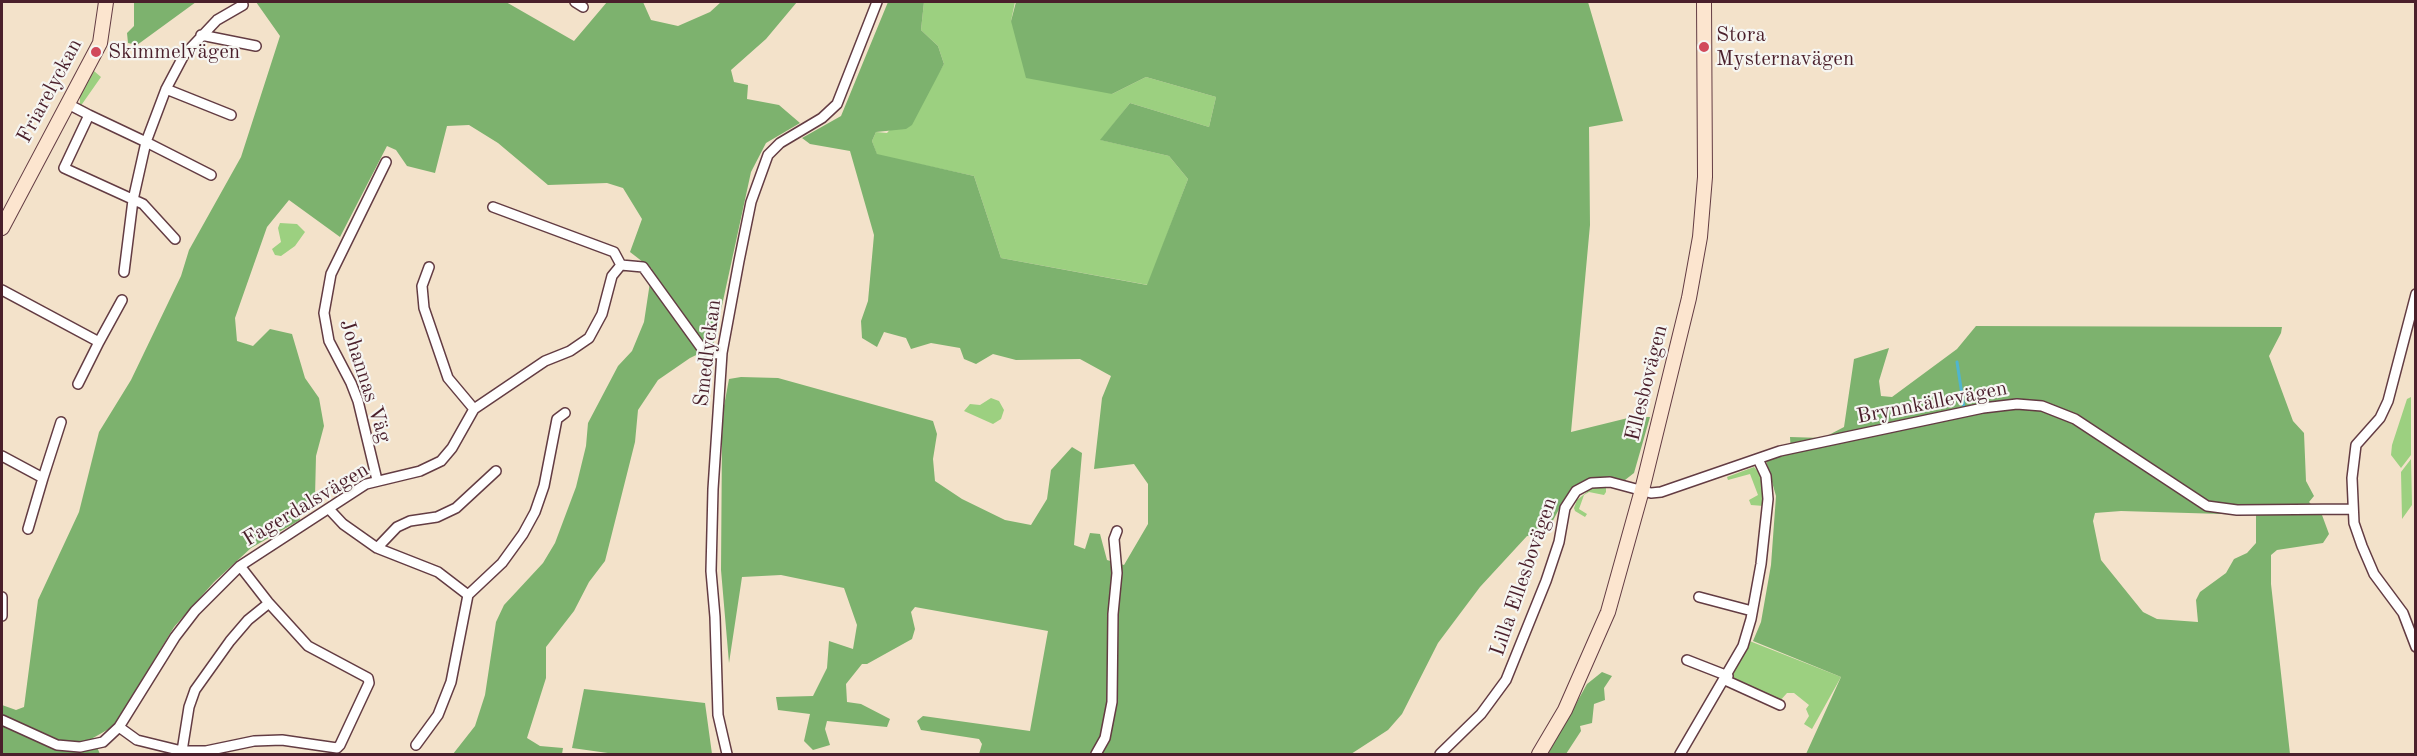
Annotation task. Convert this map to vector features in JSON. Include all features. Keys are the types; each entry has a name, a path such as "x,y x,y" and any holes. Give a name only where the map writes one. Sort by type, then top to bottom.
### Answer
{"main road":[{"name":"Friarelyckan","path":"2,228 14,201 100,43 106,2"},
{"name":"Ellesbovägen","path":"1539,754 1565,710 1596,642 1623,561 1689,302 1700,237 1705,177 1704,2"}],"street":[{"name":"Smedlyckan","path":"727,754 718,716 716,617 711,572 712,489 723,353 751,202 768,155 780,142 822,118 837,104 877,2"},
{"path":"124,272 133,200 146,142 166,89 184,55 201,35 230,11 243,5"},
{"path":"201,35 256,46"},
{"path":"166,89 231,115"},
{"path":"68,104 211,175"},
{"path":"89,115 64,168 143,204 175,239"},
{"name":"Johannas Väg","path":"377,480 358,401 329,341 324,312 331,274 386,162"},
{"path":"493,207 614,252 621,265 643,267 703,350 712,354 723,353"},
{"name":"Fagerdalsvägen","path":"2,720 57,745 90,747 103,742 119,728 175,637 195,611 240,566 377,480 420,471 441,461 452,448 474,409 545,361 570,351 589,338 602,314 612,276 621,265"},
{"path":"429,267 423,286 424,308 448,378 474,409"},
{"path":"2,290 99,342"},
{"path":"2415,294 2388,400 2380,418 2356,445 2352,478 2354,523 2374,574 2403,613 2415,647"},
{"path":"78,384 123,300"},
{"name":"Brynnkällevägen","path":"1642,490 1661,492 1780,452 1983,408 2029,404 2075,419 2206,506 2237,510 2352,509"},
{"path":"416,745 438,715 450,682 468,595 502,563 523,534 535,512 557,419 565,412"},
{"path":"28,529 61,422"},
{"path":"2,456 43,478"},
{"path":"1684,753 1743,646 1752,611 1761,564 1768,499 1766,476 1758,459"},
{"path":"377,548 397,527 410,521 436,518 454,510 475,493 496,471"},
{"name":"Lilla Ellesbovägen","path":"1440,754 1481,714 1506,680 1547,581 1570,498 1584,485 1601,481 1642,490"},
{"path":"329,509 343,524 377,548 438,572 468,595"},
{"path":"1096,754 1105,738 1112,702 1113,614 1117,573 1114,539 1117,531"},
{"path":"119,728 137,740 182,752 206,751 254,741 282,740 337,748 340,745 369,683 368,678 308,646 269,603 240,566"},
{"path":"2,597 2,616"},
{"path":"1699,597 1752,611"},
{"path":"182,752 189,707 195,690 230,642 249,620 269,603"},
{"path":"1687,660 1780,705"}],"green space":[{"path":"134,2 196,2 137,45 128,43 127,33 134,26"},
{"path":"256,2 506,2 574,41 607,2 643,2 651,20 678,26 710,12 721,2 797,2 766,39 731,70 734,82 748,85 747,99 779,105 800,123 766,143 751,172 713,347 690,358 658,380 638,410 635,442 605,561 589,582 574,611 546,647 546,678 527,738 540,746 563,748 562,754 453,754 475,726 485,695 496,622 504,605 543,563 555,543 576,487 586,446 588,423 618,366 632,351 644,322 652,269 630,252 642,219 623,188 607,183 548,185 498,143 469,125 447,126 435,173 407,166 396,150 387,146 340,237 289,200 267,227 235,318 237,341 253,346 270,329 292,334 305,378 319,398 324,426 316,456 315,497 297,508 300,520 251,548 214,582 174,627 114,726 93,738 100,754 2,754 2,705 16,710 24,707 38,600 79,512 99,432 131,380 181,276 189,250 241,157 280,36"},
{"path":"888,2 924,2 921,30 938,46 944,64 912,125 906,129 876,132 872,141 877,154 974,176 1001,258 1147,285 1188,179 1169,156 1100,140 1130,103 1209,127 1216,97 1146,77 1112,94 1026,78 1011,21 1016,2 1588,2 1623,121 1589,127 1590,225 1571,432 1632,417 1650,417 1634,473 1625,480 1602,477 1577,485 1564,500 1544,537 1527,536 1480,587 1438,643 1402,714 1388,730 1351,754 979,754 982,744 979,739 921,730 917,721 923,716 1030,731 1048,631 915,607 911,612 915,629 912,639 867,664 862,664 846,684 847,702 861,704 890,719 887,727 827,721 825,729 830,745 813,750 804,741 810,714 778,710 776,697 813,696 827,668 829,641 853,649 857,625 844,588 781,575 742,577 729,663 721,570 722,437 729,379 778,378 933,421 937,434 933,459 935,481 962,499 1005,520 1031,525 1047,499 1051,470 1072,447 1082,453 1074,545 1085,549 1090,533 1100,534 1107,560 1124,565 1148,524 1148,484 1134,464 1094,469 1102,398 1111,376 1080,359 1016,360 993,354 976,364 964,359 960,348 931,343 911,349 906,338 884,332 877,347 862,338 861,321 868,301 874,235 850,151 810,144 802,138 841,116"},
{"path":"924,2 1015,2 1011,21 1112,94 1146,77 1216,97 1209,127 1130,103 1101,140 1169,156 1188,179 1148,285 1001,258 974,176 877,155 872,141 876,132 887,133 935,79 944,64 938,46 921,30"},
{"path":"94,71 101,77 80,107 80,96"},
{"path":"280,223 297,224 305,232 295,246 281,256 275,255 272,249 281,242 278,228"},
{"path":"1976,326 2282,327 2269,356 2293,421 2304,433 2306,481 2314,496 2309,502 2322,515 2329,534 2323,543 2277,550 2271,555 2271,584 2290,754 1806,754 1841,677 1753,641 1761,622 1771,565 1776,496 1766,461 1791,453 1790,437 1823,438 1844,427 1854,359 1889,348 1879,381 1881,396 1892,397 1957,349","holes":["2121,511 2256,515 2256,543 2247,553 2234,559 2226,573 2200,592 2196,600 2198,622 2157,619 2143,612 2101,560 2093,521 2095,513"]},
{"path":"2411,397 2411,455 2401,468 2391,455 2392,445 2407,399"},
{"path":"991,398 999,401 1004,410 1001,419 993,424 964,411 970,404 980,405"},
{"path":"2411,459 2412,505 2402,519 2401,472"},
{"path":"1754,467 1763,477 1764,506 1751,505 1749,500 1758,495 1750,474 1728,480 1727,477"},
{"path":"1592,486 1606,486 1606,492 1604,495 1589,492 1584,495 1579,509 1587,514 1585,517 1574,508 1577,500 1587,492 1585,489"},
{"path":"1747,640 1841,677 1812,729 1804,724 1809,716 1806,709 1809,705 1794,693 1787,693 1779,702 1731,679"},
{"path":"1602,672 1612,676 1604,688 1605,700 1594,704 1592,723 1580,726 1581,731 1566,754 1548,754 1587,684"},
{"path":"584,689 705,703 712,754 615,754 572,748"}],"waterway":[{"path":"1957,362 1964,408"}],"place":[{"name":"Stora Mysternavägen","path":"1704,47"},
{"name":"Skimmelvägen","path":"96,52"}]}
